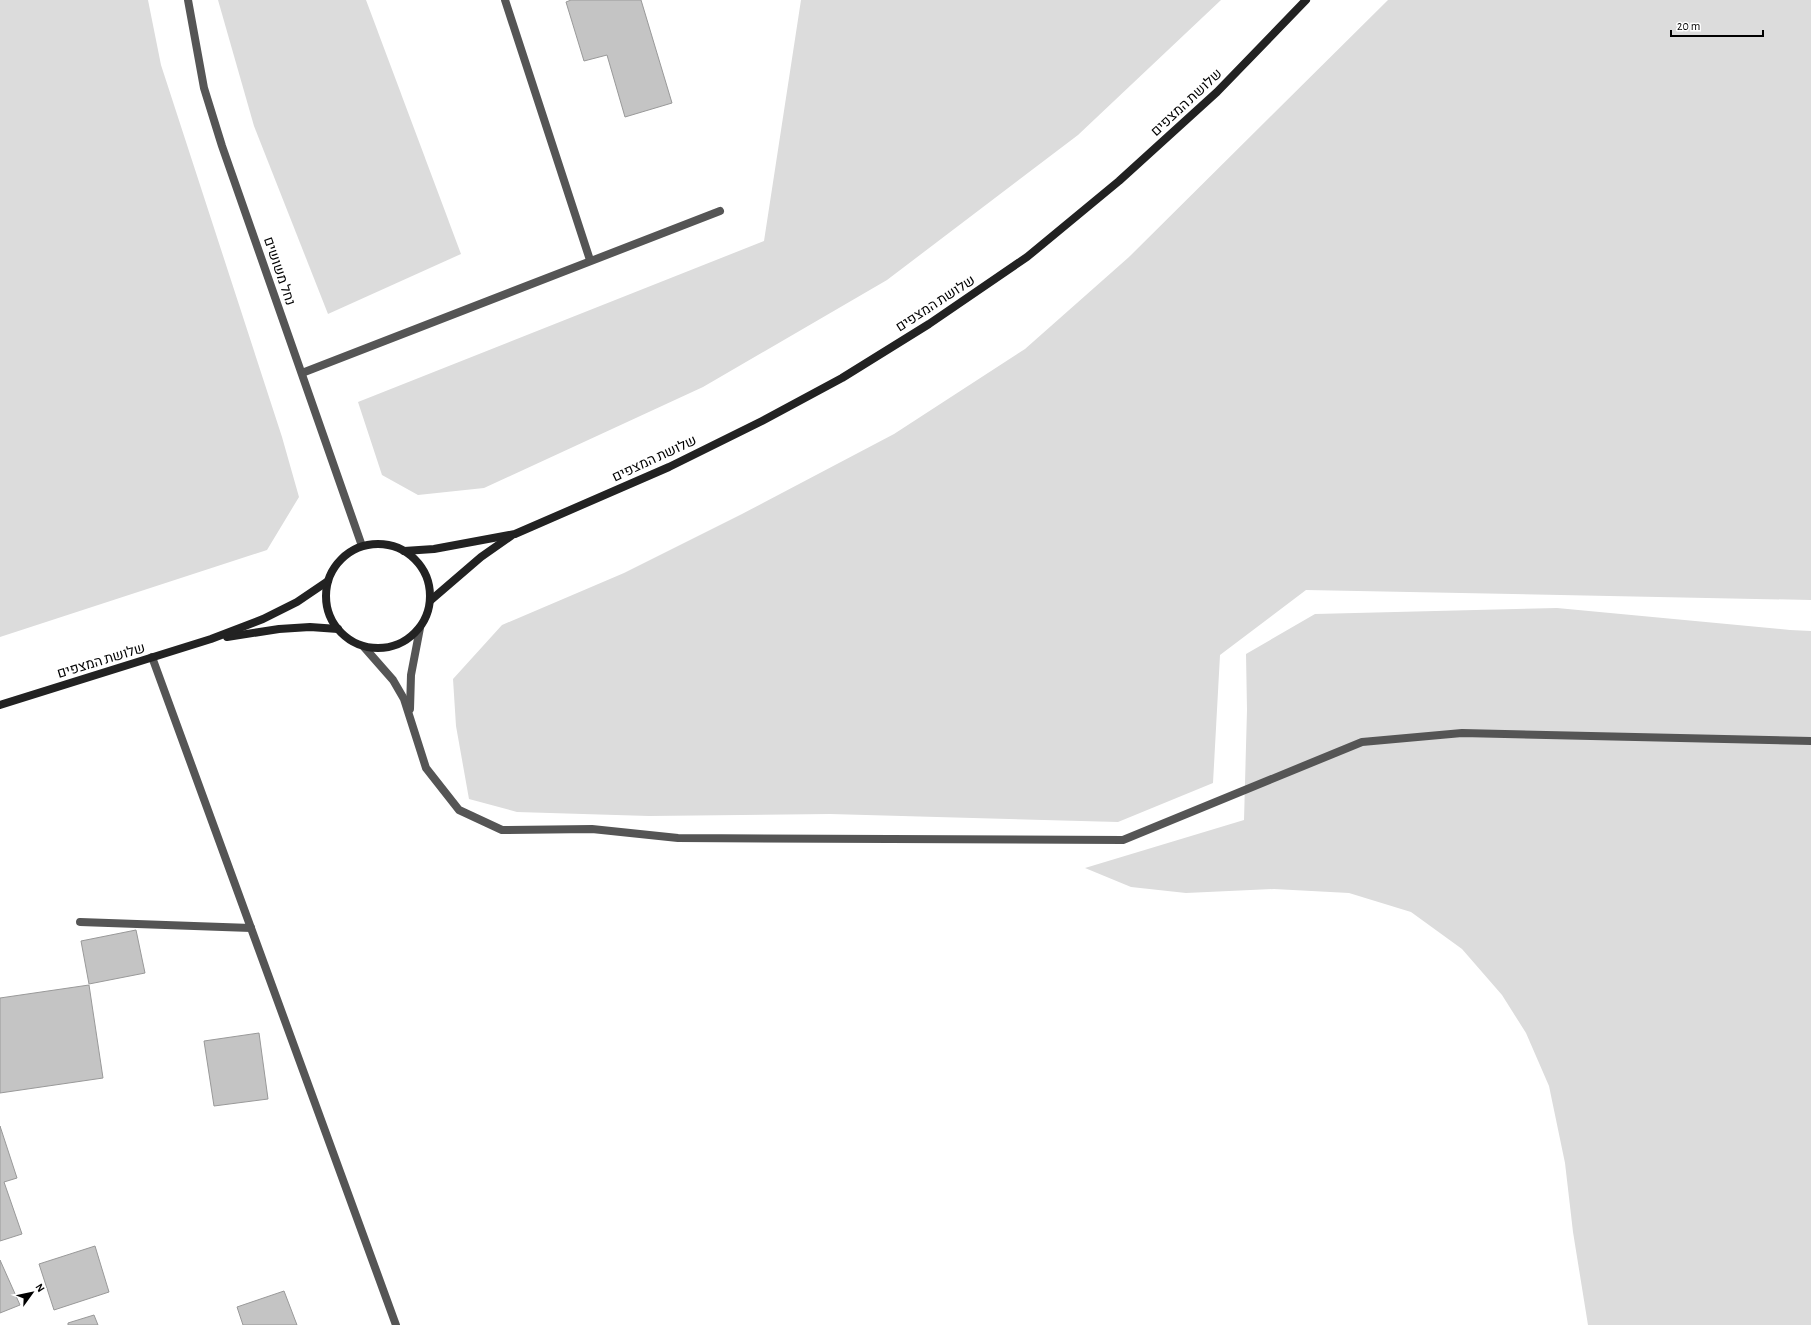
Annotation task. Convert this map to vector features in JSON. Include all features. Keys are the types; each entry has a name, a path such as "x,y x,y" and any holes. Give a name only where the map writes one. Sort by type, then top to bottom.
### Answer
{"street":[{"name":"נחל משושים","path":"188,0 204,88 225,154 362,546"},
{"path":"505,0 590,260"},
{"name":"שלושת המצפים","path":"431,600 481,557 514,534 669,467 762,421 842,378 929,324 1027,257 1119,181 1217,92 1306,0"},
{"path":"302,373 590,260 720,211"},
{"name":"שלושת המצפים","path":"404,551 440,548 514,534"},
{"path":"410,715 410,675 420,628 427,615 431,600 430,586 425,572 416,560 404,551 391,545 377,543 362,546 347,554 335,566 328,580 326,598 329,615 338,629 350,640 364,646 380,648 395,646 409,639 420,628"},
{"name":"שלושת המצפים","path":"0,705 211,639 263,620 297,602 328,580"},
{"name":"שלושת המצפים","path":"211,639 310,626 338,629"},
{"path":"364,646 393,680 404,699 426,768 459,810 502,830 592,830 678,838 1123,840 1362,742 1462,733 1811,741"},
{"path":"152,657 396,1325"},
{"path":"80,922 251,928"}],"shaded area":[{"path":"0,0 148,0 161,65 282,437 299,497 267,550 0,637"},
{"path":"218,0 366,0 461,254 328,314 254,126"},
{"path":"801,0 1221,0 1078,135 887,280 703,387 484,488 418,495 382,475 358,402 764,241"},
{"path":"1388,0 1811,0 1811,600 1306,590 1220,655 1213,783 1118,822 830,814 649,816 517,812 469,799 456,726 453,679 502,625 624,573 742,514 894,434 1025,349 1129,257"},
{"path":"1557,608 1811,631 1811,1325 1588,1325 1573,1232 1565,1163 1549,1086 1526,1033 1502,995 1462,949 1411,912 1349,893 1274,889 1186,893 1131,887 1085,868 1244,820 1247,710 1246,654 1315,614"}],"building":[{"path":"571,0 641,0 672,103 625,117 607,55 584,61 566,2"},
{"path":"136,930 145,973 89,984 81,941"},
{"path":"89,985 103,1078 0,1093 0,998"},
{"path":"259,1033 268,1099 214,1106 204,1041"},
{"path":"0,1126 17,1178 4,1182 22,1234 0,1241"},
{"path":"95,1246 109,1292 54,1310 39,1264"},
{"path":"0,1260 20,1305 0,1313"},
{"path":"284,1291 297,1325 243,1325 237,1307"},
{"path":"94,1315 98,1325 68,1325 68,1323"}]}
